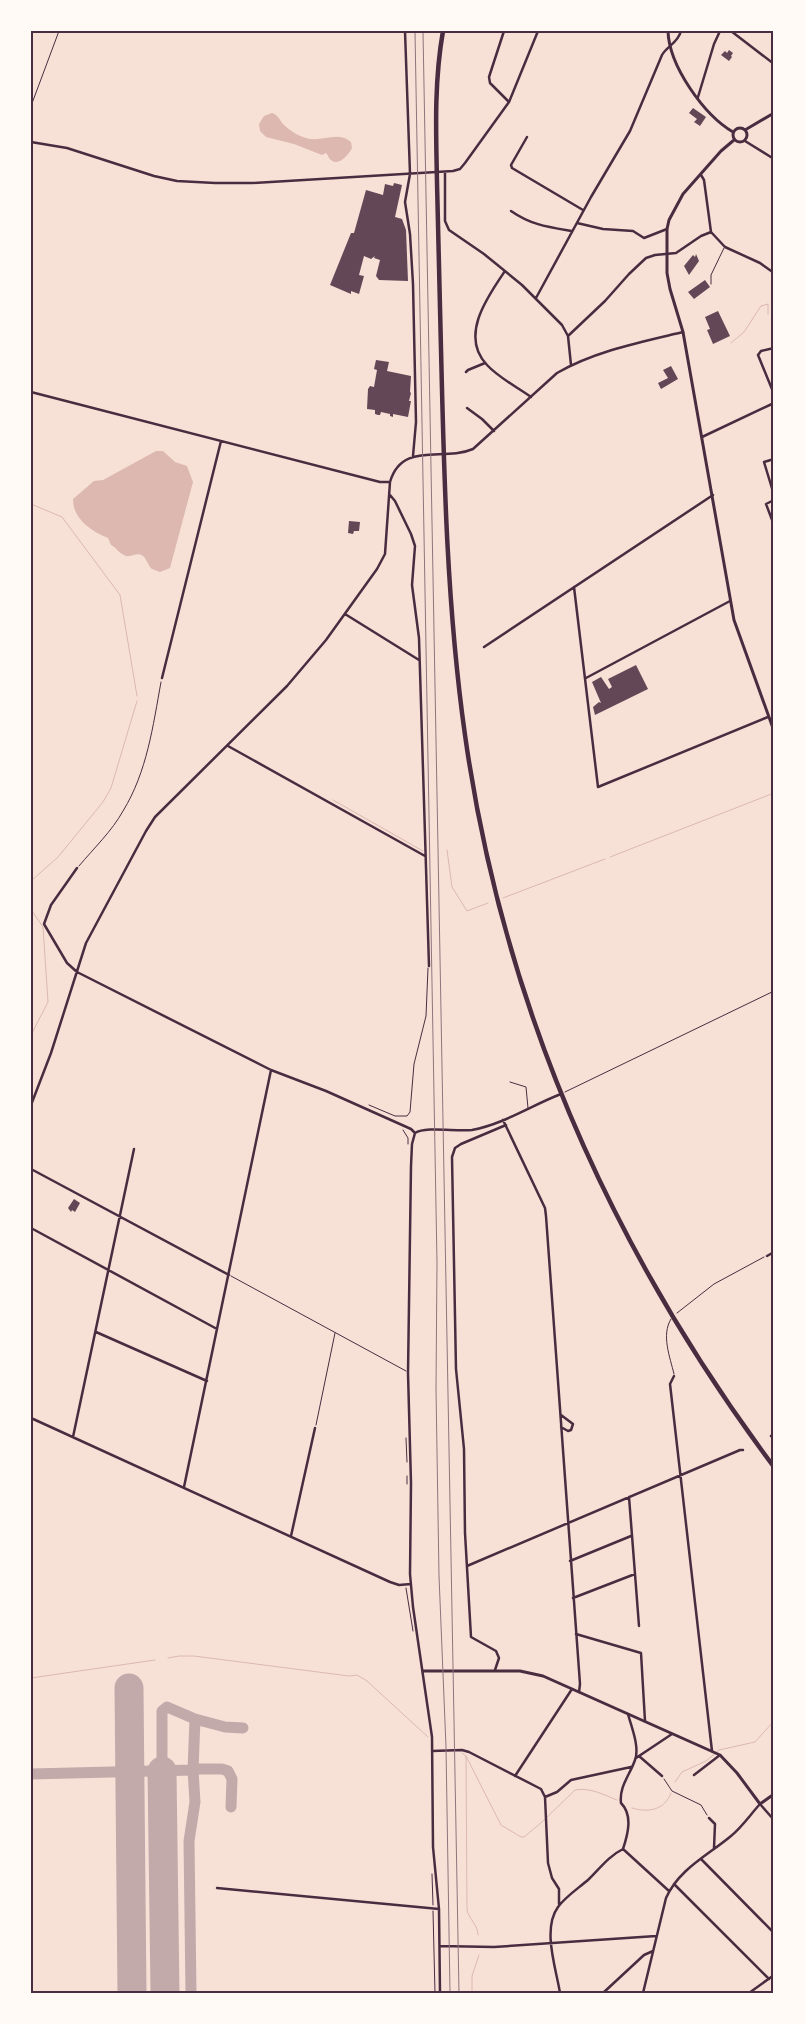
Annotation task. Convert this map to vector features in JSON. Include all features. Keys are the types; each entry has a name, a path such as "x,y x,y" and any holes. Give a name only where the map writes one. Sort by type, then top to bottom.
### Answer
{"main road":[{"path":"443,31 436,101 437,180 444,461 456,662 464,731 476,800 512,958 542,1046 561,1094 593,1167 640,1260 678,1328 739,1420 774,1467"}],"street":[{"path":"405,31 410,174 405,202 410,234 413,284 416,422 414,456"},
{"path":"504,31 489,77 490,83 509,102"},
{"path":"31,142 67,148 154,176 177,181 215,184 445,173 460,169 465,164 509,102 538,31"},
{"path":"668,31 670,46 679,71 715,119 733,132 734,140"},
{"path":"536,298 583,210 630,131 665,49 678,39 681,31"},
{"path":"698,97 714,44 720,31"},
{"path":"731,31 774,64"},
{"path":"733,132 739,128 745,130 774,113"},
{"path":"745,130 747,134 745,141"},
{"path":"527,137 511,164 512,168 583,210"},
{"path":"734,140 738,142 745,141 774,159"},
{"path":"734,140 721,151 679,201 669,220 667,229 667,273 670,289 684,332 730,601 743,647 774,731"},
{"path":"445,173 445,221 447,226 505,271 562,324 568,336 571,365"},
{"path":"701,174 704,180 711,232 725,247 760,263 774,273"},
{"path":"511,211 525,221 537,225 572,231"},
{"path":"577,223 603,229 634,231 644,238 667,229"},
{"path":"568,336 646,258 676,253 701,236 711,232"},
{"path":"505,271 484,302 478,317 477,347 485,363 531,397"},
{"path":"31,1105 51,1053 86,943 155,817 287,686 326,640 377,569 385,554 390,482 398,467 414,456 463,453 473,449 557,373 571,365 637,343 684,332"},
{"path":"774,348 761,351 758,355 774,394"},
{"path":"466,372 485,363"},
{"path":"31,392 380,482 390,482"},
{"path":"702,437 774,403"},
{"path":"467,408 494,431"},
{"path":"162,678 220,441"},
{"path":"774,459 764,462 774,495"},
{"path":"389,494 399,510 415,546 412,585 418,624 428,966"},
{"path":"484,646 713,495"},
{"path":"774,500 766,504 774,525"},
{"path":"574,587 598,787 768,717"},
{"path":"585,678 730,601"},
{"path":"345,614 419,660"},
{"path":"228,746 425,856"},
{"path":"77,868 51,905 44,924 67,963 77,972 271,1070 367,1109 411,1129 415,1133"},
{"path":"184,1487 271,1070"},
{"path":"415,1133 425,1130 471,1130 503,1120 561,1094"},
{"path":"503,1120 545,1208 546,1215 580,1684 579,1692"},
{"path":"495,1670 499,1658 496,1651 471,1637 464,1449 456,1369 452,1157 456,1148 461,1144 506,1125"},
{"path":"415,1133 412,1144 411,1166 408,1373 411,1584 430,1714 433,1846 439,1909 440,1993"},
{"path":"73,1437 134,1149"},
{"path":"31,1169 229,1275"},
{"path":"31,1228 217,1328"},
{"path":"767,1256 774,1252"},
{"path":"96,1332 207,1381"},
{"path":"674,1376 670,1384 712,1751"},
{"path":"560,1414 573,1424 571,1430 568,1431 561,1427"},
{"path":"31,1418 390,1582 399,1585 411,1584"},
{"path":"291,1536 315,1428"},
{"path":"467,1566 743,1450"},
{"path":"629,1497 639,1626"},
{"path":"570,1561 632,1535"},
{"path":"573,1598 635,1574"},
{"path":"576,1634 609,1642 641,1653 645,1722"},
{"path":"423,1671 495,1670 529,1672 572,1689 719,1755 737,1773 774,1820"},
{"path":"515,1776 572,1689"},
{"path":"628,1714 638,1757 662,1776"},
{"path":"624,1849 629,1817 626,1808 621,1803 620,1794 631,1767 638,1757 673,1734"},
{"path":"432,1751 462,1750 541,1790 545,1797 548,1863 552,1878 559,1888 559,1905"},
{"path":"694,1775 719,1755"},
{"path":"545,1797 557,1792 571,1780 631,1767"},
{"path":"643,1993 669,1891 686,1870 736,1832 760,1804 774,1794"},
{"path":"709,1818 714,1824 714,1848"},
{"path":"624,1849 669,1891"},
{"path":"560,1993 552,1943 552,1922 555,1912 559,1905 590,1878 605,1860 624,1849"},
{"path":"700,1859 774,1933"},
{"path":"674,1884 768,1979"},
{"path":"216,1888 439,1909"},
{"path":"440,1946 494,1946 656,1936"},
{"path":"603,1993 644,1956 653,1951"},
{"path":"749,1993 774,1975"}],"lane":[{"path":"711,284 710,275 725,247"},
{"path":"510,1082 526,1086 529,1109"}],"path":[{"path":"31,106 60,31"},
{"path":"77,868 116,822 124,810 137,782 147,755 162,678"},
{"path":"367,1109 369,1105 397,1117 408,1116 410,1112 414,1064 426,1016 428,966"},
{"path":"561,1094 774,991"},
{"path":"400,1128 406,1133 408,1145"},
{"path":"691,1301 714,1284 767,1256"},
{"path":"229,1275 408,1373"},
{"path":"315,1428 335,1333"},
{"path":"667,1348 674,1376"},
{"path":"662,1776 672,1791 701,1805 709,1818"}],"shaded area":[{"path":"272,113 283,124 300,136 312,139 340,137 351,142 352,148 343,159 334,162 326,153 322,155 294,144 266,137 260,131 259,124 264,116"},
{"path":"156,451 163,451 175,462 187,466 193,482 170,568 160,572 152,569 141,555 126,556 122,554 111,545 108,538 89,528 76,513 73,499 94,481 103,480"}],"building":[{"path":"729,50 733,53 729,61 721,55"},
{"path":"693,108 706,117 700,126 694,122 697,119 689,113"},
{"path":"394,183 402,185 395,217 402,219 406,230 408,281 379,280 376,276 380,260 374,258 375,256 371,259 364,256 359,275 364,276 359,294 351,291 351,294 330,285 351,233 354,233 366,190 383,195 385,184 393,186"},
{"path":"696,254 699,261 689,275 684,266"},
{"path":"705,280 710,287 694,299 688,292"},
{"path":"718,311 730,336 713,344 707,330 710,329 705,317"},
{"path":"376,360 389,362 387,371 411,376 409,401 411,401 408,417 393,414 393,417 390,414 381,412 378,415 375,414 375,410 367,409 368,389 370,386 374,387 377,370 374,369"},
{"path":"671,366 678,379 661,389 658,383 668,378 663,370"},
{"path":"349,521 360,522 359,531 354,531 353,534 348,533"},
{"path":"636,665 648,689 595,715 593,707 599,702 601,703 592,682 601,677 609,689 612,687 608,679"},
{"path":"74,1199 80,1203 75,1212 72,1210 71,1212 68,1208"}],"waterway":[{"path":"731,343 744,332 761,306 768,304 768,314"},
{"path":"31,504 62,517 120,595 137,696"},
{"path":"31,881 58,857 103,802 111,788 137,701"},
{"path":"610,857 774,793"},
{"path":"333,800 423,851"},
{"path":"447,850 452,887 467,911 488,903"},
{"path":"503,898 605,859"},
{"path":"31,1035 48,1002 43,927 32,911"},
{"path":"168,1658 194,1656 349,1676 357,1675 367,1681 428,1737"},
{"path":"31,1678 155,1660"},
{"path":"675,1782 682,1772 706,1761 719,1750 755,1742 774,1721"},
{"path":"462,1753 466,1756 501,1825 521,1837 524,1837 542,1822 575,1790 591,1791 617,1800"},
{"path":"466,1756 467,1910 477,1928 478,1935"},
{"path":"632,1808 655,1809 665,1803 671,1793"},
{"path":"472,1993 472,1976 479,1955"}],"taxiway":[{"path":"162,1771 162,1711 167,1707 195,1719 193,1770"},
{"path":"195,1719 225,1727 243,1728"},
{"path":"193,1769 222,1769 228,1771 232,1779 231,1807"},
{"path":"31,1774 193,1770 195,1802 189,1841 191,1993"}],"runway":[{"path":"129,1688 132,1993"},
{"path":"162,1771 165,1993"}],"railway":[{"path":"415,31 437,1263 436,1389 439,1576 446,1747 450,1993"},
{"path":"423,31 459,1993"}]}
